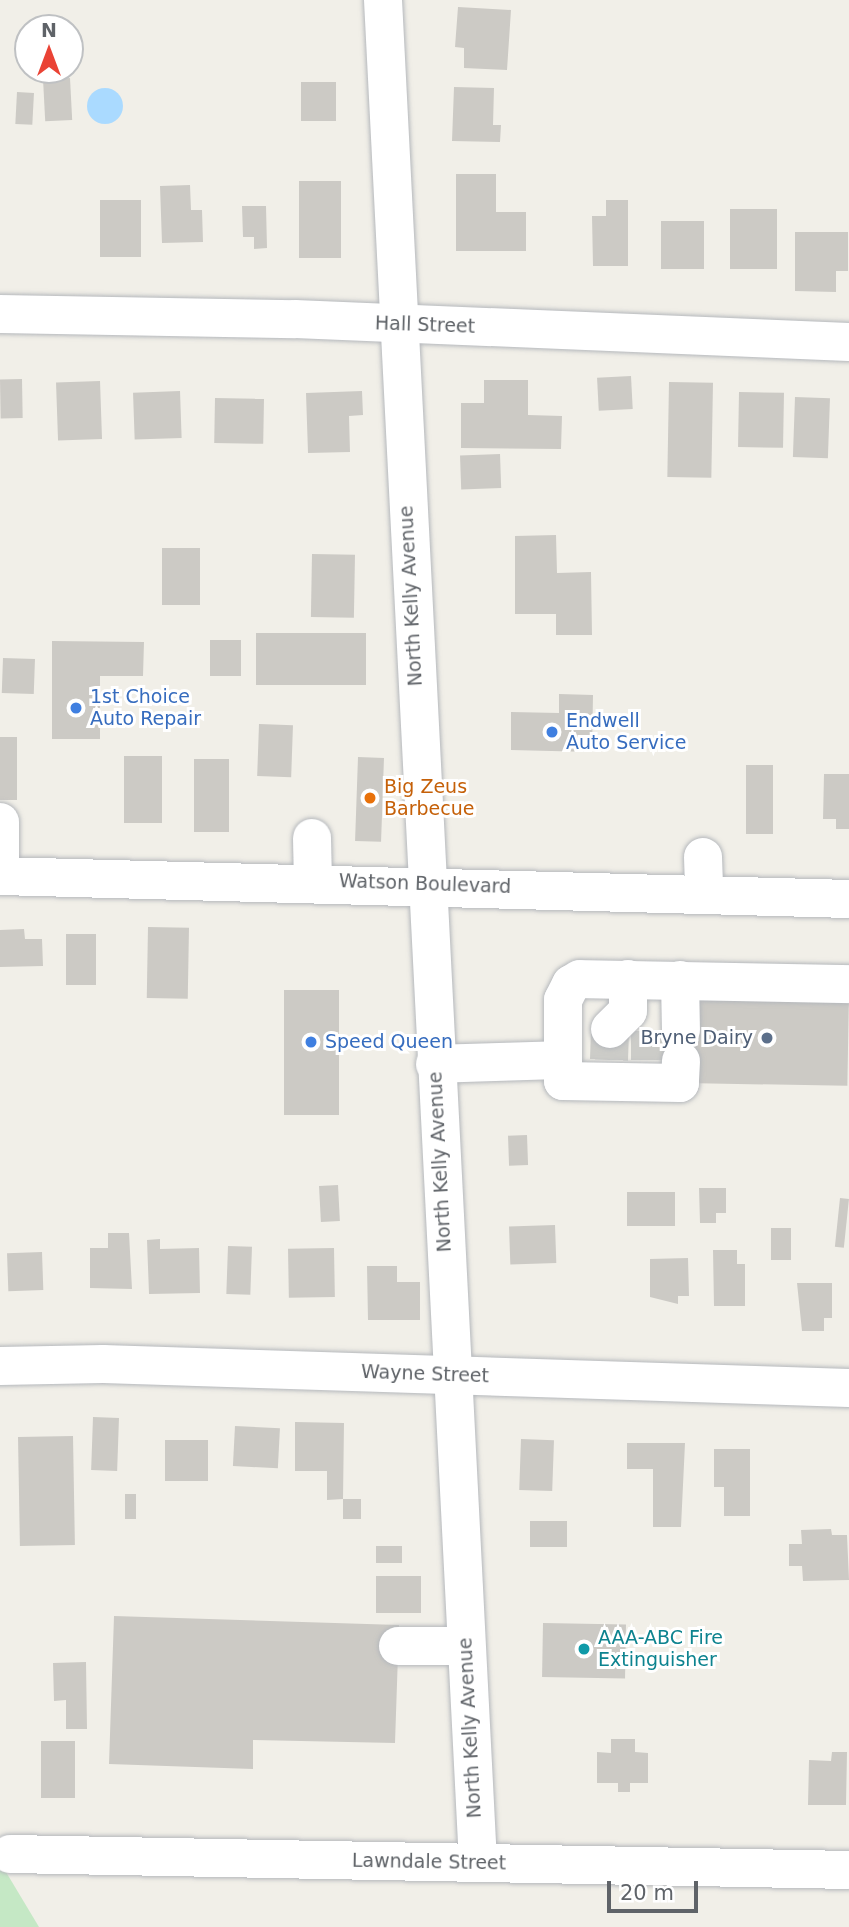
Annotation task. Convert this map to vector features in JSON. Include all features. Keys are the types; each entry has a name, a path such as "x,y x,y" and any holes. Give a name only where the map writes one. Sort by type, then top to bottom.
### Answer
{"street":[{"name":"North Kelly Avenue","path":"383,0 398,324 410,718 425,884 478,1862"},
{"name":"Hall Street","path":"0,314 398,324 849,342"},
{"path":"0,822 0,876"},
{"path":"312,838 313,881"},
{"name":"Watson Boulevard","path":"0,876 425,884 703,875 849,899"},
{"path":"641,1038 580,979 571,984 564,999 563,1081 641,1038 680,980"},
{"path":"680,980 849,984"},
{"path":"641,1038 680,980"},
{"path":"435,1064 563,1060"},
{"name":"Wayne Street","path":"0,1366 79,1363 849,1388"},
{"path":"398,1646 466,1646"},
{"name":"Lawndale Street","path":"10,1854 370,1845 478,1862 849,1870"}],"green space":[{"path":"0,1862 39,1927 0,1927"}],"water":[{"path":"105,88 117,94 123,106 117,118 105,124 93,118 87,106 93,94"}],"building":[{"path":"458,7 511,10 507,70 464,68 464,48 455,47"},
{"path":"301,82 336,82 336,121 301,121"},
{"path":"43,84 70,84 72,120 45,121"},
{"path":"454,87 494,88 493,125 501,125 500,142 452,141"},
{"path":"17,92 34,93 32,125 15,124"},
{"path":"456,174 496,174 496,212 526,212 526,251 456,251"},
{"path":"299,181 341,181 341,258 299,258"},
{"path":"190,185 191,210 202,210 203,242 162,243 160,186"},
{"path":"100,200 141,200 141,257 100,257"},
{"path":"606,200 628,200 628,266 593,266 592,216 606,216"},
{"path":"242,206 266,206 267,248 254,249 254,237 243,237"},
{"path":"730,209 777,209 777,269 730,269"},
{"path":"661,221 704,221 704,269 661,269"},
{"path":"795,232 848,232 848,271 836,271 836,292 795,291"},
{"path":"631,376 633,409 599,411 597,378"},
{"path":"0,379 22,379 23,418 1,418"},
{"path":"484,380 528,380 528,415 562,416 561,449 461,448 461,403 484,403"},
{"path":"100,381 102,439 58,441 56,383"},
{"path":"669,382 713,383 711,478 667,477"},
{"path":"180,391 182,438 135,440 133,393"},
{"path":"362,391 363,415 349,416 350,452 308,453 306,393"},
{"path":"739,392 784,393 783,448 738,447"},
{"path":"795,397 830,398 828,458 793,457"},
{"path":"215,398 264,399 263,444 214,443"},
{"path":"500,454 501,488 461,489 460,455"},
{"path":"556,535 557,573 591,572 592,635 556,635 556,614 515,614 515,536"},
{"path":"162,548 200,548 200,605 162,605"},
{"path":"312,554 355,555 354,618 311,617"},
{"path":"256,633 366,633 366,685 256,685"},
{"path":"210,640 241,640 241,676 210,676"},
{"name":"1st Choice Auto Repair","path":"52,641 144,642 143,676 100,676 100,739 52,739"},
{"path":"3,658 35,659 34,694 2,693"},
{"name":"Endwell Auto Service","path":"559,694 593,695 592,752 511,750 511,712 559,713"},
{"path":"259,724 293,725 291,777 257,776"},
{"path":"0,737 17,737 17,800 0,800"},
{"path":"124,756 162,756 162,823 124,823"},
{"name":"Big Zeus Barbecue","path":"358,757 384,758 381,842 355,841"},
{"path":"194,759 229,759 229,832 194,832"},
{"path":"746,765 773,765 773,834 746,834"},
{"path":"824,774 849,774 849,829 836,829 836,819 823,819"},
{"path":"148,927 189,928 188,999 147,998"},
{"path":"24,929 25,939 42,939 43,966 0,967 0,930"},
{"path":"66,934 96,934 96,985 66,985"},
{"name":"Speed Queen","path":"284,990 339,990 339,1115 284,1115"},
{"name":"Bryne Dairy","path":"686,990 849,993 847,1086 684,1083"},
{"path":"527,1135 528,1165 509,1166 508,1136"},
{"path":"338,1185 340,1221 321,1222 319,1186"},
{"path":"699,1188 726,1188 726,1213 716,1213 716,1223 700,1223"},
{"path":"627,1192 675,1192 675,1226 627,1226"},
{"path":"840,1198 849,1199 844,1248 835,1247"},
{"path":"555,1225 556,1263 510,1265 509,1227"},
{"path":"771,1228 791,1228 791,1260 771,1260"},
{"path":"108,1233 129,1233 132,1289 90,1288 90,1248 108,1248"},
{"path":"160,1239 160,1249 199,1248 200,1293 149,1294 147,1240"},
{"path":"228,1246 252,1247 250,1295 226,1294"},
{"path":"334,1248 335,1297 289,1298 288,1249"},
{"path":"713,1250 737,1250 737,1264 745,1264 745,1306 714,1306"},
{"path":"42,1252 43,1290 8,1291 7,1253"},
{"path":"688,1258 689,1296 678,1296 678,1304 650,1297 650,1259"},
{"path":"367,1266 397,1266 397,1282 420,1282 420,1320 368,1320"},
{"path":"797,1283 832,1283 832,1318 824,1318 824,1331 802,1331"},
{"path":"93,1417 119,1418 117,1471 91,1470"},
{"path":"295,1422 344,1423 343,1499 327,1500 327,1471 295,1471"},
{"path":"235,1426 280,1428 278,1468 233,1466"},
{"path":"73,1436 75,1545 20,1546 18,1437"},
{"path":"521,1439 554,1440 552,1491 519,1490"},
{"path":"165,1440 208,1440 208,1481 165,1481"},
{"path":"627,1443 685,1443 681,1527 653,1527 653,1469 627,1469"},
{"path":"714,1449 750,1449 750,1516 724,1516 724,1487 714,1487"},
{"path":"125,1494 136,1494 136,1519 125,1519"},
{"path":"343,1499 361,1499 361,1519 343,1519"},
{"path":"530,1521 567,1521 567,1547 530,1547"},
{"path":"831,1529 832,1535 847,1535 849,1580 803,1581 802,1566 789,1566 789,1544 802,1544 801,1530"},
{"path":"376,1546 402,1546 402,1563 376,1563"},
{"path":"376,1576 421,1576 421,1613 376,1613"},
{"path":"114,1616 399,1625 395,1743 253,1740 253,1769 109,1764"},
{"name":"AAA-ABC Fire Extinguisher","path":"543,1623 626,1624 625,1678 542,1677"},
{"path":"86,1662 87,1729 66,1729 66,1700 54,1701 53,1663"},
{"path":"611,1739 635,1739 635,1752 648,1753 648,1783 630,1783 630,1792 618,1792 618,1783 597,1783 597,1752 611,1753"},
{"path":"41,1741 75,1741 75,1798 41,1798"},
{"path":"832,1752 847,1752 846,1805 808,1805 809,1760 831,1761"}],"tunnel":[{"path":"609,1060 610,1029"},
{"path":"650,1031 650,1060"}],"place":[{"name":"1st Choice Auto Repair","path":"76,708"},
{"name":"Endwell Auto Service","path":"552,732"},
{"name":"Big Zeus Barbecue","path":"370,798"},
{"name":"Bryne Dairy","path":"767,1038"},
{"name":"Speed Queen","path":"311,1042"},
{"name":"AAA-ABC Fire Extinguisher","path":"584,1649"}]}
